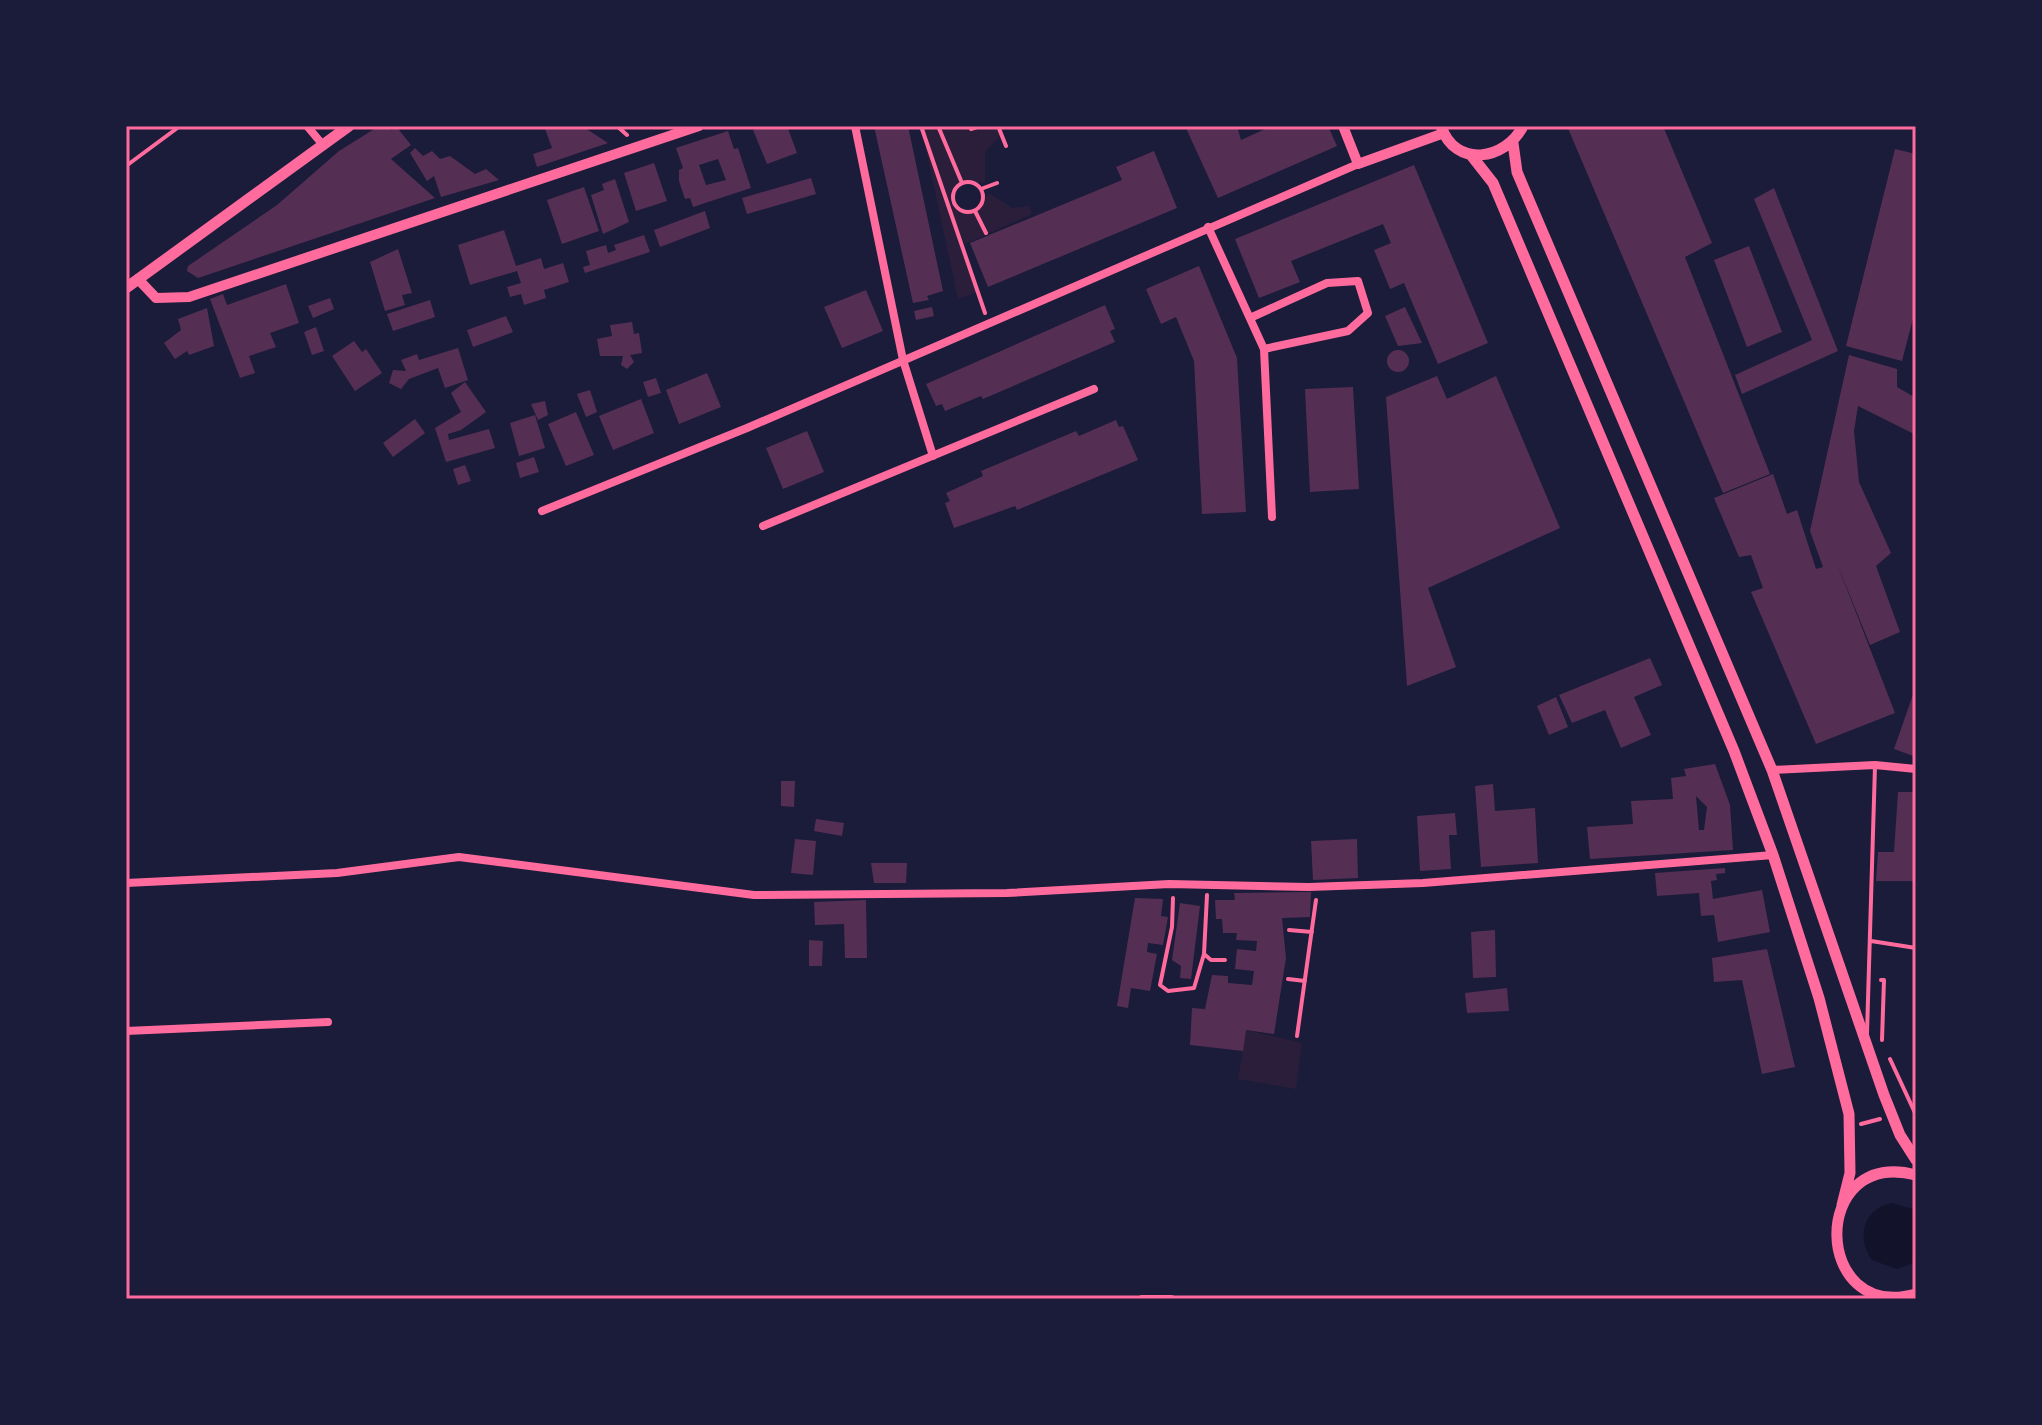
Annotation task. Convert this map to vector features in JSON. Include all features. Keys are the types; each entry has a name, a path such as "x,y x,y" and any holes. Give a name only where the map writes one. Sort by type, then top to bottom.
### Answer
{"main road":[{"path":"126,288 349,126"},
{"path":"1471,155 1496,154 1513,143 1523,126"},
{"path":"1442,129 1450,143 1471,155 1493,183 1734,751 1773,855 1819,998 1849,1114 1850,1173 1835,1225 1836,1245 1844,1268 1860,1285 1866,1299"},
{"path":"1513,143 1517,172 1772,770 1892,1116 1916,1160"},
{"path":"1842,1205 1857,1186 1878,1175 1916,1175"},
{"path":"1860,1285 1887,1296 1916,1294"}],"street":[{"path":"307,126 323,145"},
{"path":"138,279 156,298 189,297 699,126"},
{"path":"855,126 903,360 933,456"},
{"path":"1343,126 1358,164"},
{"path":"542,511 1442,129"},
{"path":"1208,227 1264,349 1272,517"},
{"path":"1250,318 1327,283 1358,281 1368,313 1348,331 1264,349"},
{"path":"763,526 1094,389"},
{"path":"1772,770 1875,765 1916,769"},
{"path":"126,883 337,873 459,857 754,895 1007,893 1169,884 1318,887 1423,883 1773,855"},
{"path":"126,1031 328,1022"},
{"path":"1142,1299 1171,1299"}],"lane":[{"path":"1866,1044 1875,765"},
{"path":"1871,941 1916,948"}],"path":[{"path":"126,166 180,126"},
{"path":"617,126 629,136"},
{"path":"921,126 988,323"},
{"path":"938,126 962,183"},
{"path":"970,126 971,129 980,126"},
{"path":"998,126 1006,146"},
{"path":"972,182 981,189 983,202 975,211 963,212 954,204 954,191 962,183 972,182"},
{"path":"981,189 997,183"},
{"path":"947,207 954,204"},
{"path":"975,211 986,233"},
{"path":"1169,884 1174,901 1172,927 1160,985 1168,991 1194,988 1204,954 1209,885"},
{"path":"1297,1036 1318,887"},
{"path":"1289,930 1312,932"},
{"path":"1204,954 1211,960 1225,960"},
{"path":"1288,979 1305,981"},
{"path":"1870,980 1884,980 1882,1040 1906,1099 1916,1115"},
{"path":"1906,1099 1916,1102"}],"shaded area":[{"path":"921,126 998,126 1001,135 985,152 985,182 962,183 954,191 953,201 963,212 973,212 989,193 1012,208 1029,206 1032,214 965,244 952,217 977,292 958,299"},
{"path":"1246,1030 1302,1043 1296,1089 1238,1079"},
{"path":"1892,1203 1916,1210 1916,1262 1897,1269 1872,1260 1864,1242 1865,1225 1874,1211"}],"building":[{"path":"379,126 392,130 396,126 411,145 391,159 435,198 198,278 187,271 188,266 277,205 339,151"},
{"path":"544,126 582,126 608,143 537,167 533,154 552,148"},
{"path":"763,126 787,126 797,153 767,164 753,130"},
{"path":"874,126 908,126 943,291 927,296 929,300 913,303"},
{"path":"1185,126 1237,126 1241,140 1272,126 1328,126 1337,146 1218,198"},
{"path":"1567,126 1663,126 1712,243 1685,257 1770,474 1723,493"},
{"path":"728,131 734,149 738,148 751,188 693,207 690,198 685,199 679,181 679,170 683,168 676,148","holes":["718,159 726,180 706,185 699,165"]},
{"path":"415,148 423,156 432,151 440,159 450,156 475,174 486,169 499,180 441,197 434,176 427,181 410,153"},
{"path":"1895,149 1916,154 1916,307 1902,361 1846,346"},
{"path":"1154,151 1177,208 988,287 970,243 1122,180 1116,167"},
{"path":"654,163 667,201 636,211 624,173"},
{"path":"1414,165 1488,343 1438,364 1404,283 1390,289 1374,250 1391,243 1383,224 1291,261 1300,282 1259,298 1235,239"},
{"path":"811,178 816,194 747,214 742,198"},
{"path":"615,179 629,222 603,234 591,195 604,190 602,184"},
{"path":"584,187 599,231 562,244 547,200"},
{"path":"1774,188 1838,351 1742,394 1735,375 1812,340 1754,199"},
{"path":"705,211 710,228 660,247 654,230"},
{"path":"504,230 516,266 541,258 544,269 563,263 569,282 544,290 546,298 524,305 521,294 510,297 507,287 521,283 517,271 470,285 458,245"},
{"path":"644,235 650,252 585,273 583,267 590,265 586,251 606,245 608,253 616,250 614,245"},
{"path":"1749,246 1782,332 1747,347 1714,260"},
{"path":"398,249 412,293 402,295 405,305 385,311 370,262"},
{"path":"1199,266 1237,358 1246,512 1202,514 1194,361 1176,317 1161,324 1146,289"},
{"path":"286,284 299,323 270,333 276,347 249,356 255,373 240,378 210,299 223,294 227,305"},
{"path":"866,290 883,331 842,348 824,307"},
{"path":"330,298 334,309 313,318 308,306"},
{"path":"430,300 435,317 393,331 387,314"},
{"path":"1105,305 1115,329 1110,331 1115,342 983,399 981,396 945,411 942,404 936,406 926,384"},
{"path":"932,307 934,316 916,320 914,311"},
{"path":"1405,307 1422,343 1398,346 1385,316"},
{"path":"207,308 214,346 189,355 187,351 175,359 164,343 181,330 178,319"},
{"path":"506,316 513,332 473,347 467,330"},
{"path":"632,322 634,334 639,333 642,353 630,355 634,362 627,369 621,365 623,356 600,356 597,339 612,336 610,325"},
{"path":"316,327 324,351 312,355 304,332"},
{"path":"354,341 362,352 366,349 382,373 355,391 332,356"},
{"path":"458,348 468,380 445,388 438,368 409,379 401,389 389,383 393,370 406,371 401,360 417,354 419,360"},
{"path":"1398,350 1409,361 1398,372 1387,361"},
{"path":"1849,355 1897,369 1897,387 1916,398 1916,435 1858,406 1854,431 1859,482 1891,553 1876,566 1900,632 1870,645 1836,561 1895,713 1816,744 1751,592 1763,588 1751,555 1739,557 1714,498 1773,474 1787,514 1797,510 1816,569 1823,567 1810,531"},
{"path":"707,373 721,407 679,424 666,390"},
{"path":"1437,376 1447,399 1496,376 1560,528 1428,588 1456,667 1407,686 1386,397"},
{"path":"656,378 661,393 648,397 643,382"},
{"path":"465,382 486,412 461,430 448,434 449,440 489,429 495,448 446,462 435,428 461,412 451,393"},
{"path":"1353,387 1359,489 1310,492 1305,389"},
{"path":"590,390 597,412 586,417 577,394"},
{"path":"641,399 654,433 613,450 599,416"},
{"path":"545,401 548,415 538,420 531,404"},
{"path":"576,412 594,455 566,466 548,424"},
{"path":"535,415 545,448 519,456 510,423"},
{"path":"415,419 425,433 393,457 383,443"},
{"path":"1116,420 1119,427 1123,426 1138,460 1017,510 1015,506 954,528 945,503 950,501 946,493 983,476 981,471 1076,431 1079,436"},
{"path":"807,431 824,472 783,489 766,448"},
{"path":"534,457 539,472 520,478 516,463"},
{"path":"465,465 471,481 458,485 453,469"},
{"path":"1650,658 1662,685 1634,697 1651,735 1621,748 1605,710 1572,723 1559,695"},
{"path":"1916,686 1916,757 1894,749"},
{"path":"1556,697 1568,727 1549,735 1537,706"},
{"path":"1715,764 1730,805 1733,850 1590,859 1587,827 1633,824 1631,801 1673,799 1671,778 1686,776 1684,769","holes":["1696,796 1707,807 1704,830 1699,830"]},
{"path":"781,781 795,781 794,807 781,806"},
{"path":"1493,784 1495,811 1535,808 1538,863 1481,867 1475,786"},
{"path":"1898,792 1916,792 1916,881 1876,881 1878,852 1894,852"},
{"path":"1455,813 1457,835 1449,835 1451,869 1420,871 1417,816"},
{"path":"816,819 844,823 842,836 814,831"},
{"path":"795,839 816,841 813,875 791,873"},
{"path":"1357,839 1358,878 1313,880 1311,841"},
{"path":"871,863 907,863 906,883 874,883"},
{"path":"1725,868 1725,873 1716,874 1717,880 1711,881 1713,899 1762,890 1770,932 1718,942 1714,915 1701,916 1699,893 1657,896 1655,873"},
{"path":"1311,892 1310,917 1282,918 1286,958 1274,1034 1246,1030 1243,1051 1190,1045 1192,1008 1205,1009 1212,975 1228,976 1228,983 1252,985 1254,971 1235,969 1237,949 1256,951 1257,941 1236,940 1237,933 1223,933 1222,919 1216,919 1215,900 1235,900 1234,893"},
{"path":"1135,898 1163,899 1161,916 1168,917 1163,945 1148,943 1147,952 1157,954 1150,991 1131,988 1128,1008 1117,1006"},
{"path":"866,900 867,958 845,958 844,924 815,925 814,902"},
{"path":"1180,903 1200,906 1191,979 1180,978 1181,966 1172,960"},
{"path":"1495,930 1496,977 1473,978 1471,932"},
{"path":"809,940 823,941 822,966 809,966"},
{"path":"1767,949 1795,1067 1762,1074 1742,980 1714,982 1712,958"},
{"path":"1507,988 1509,1011 1467,1013 1465,993"}]}
